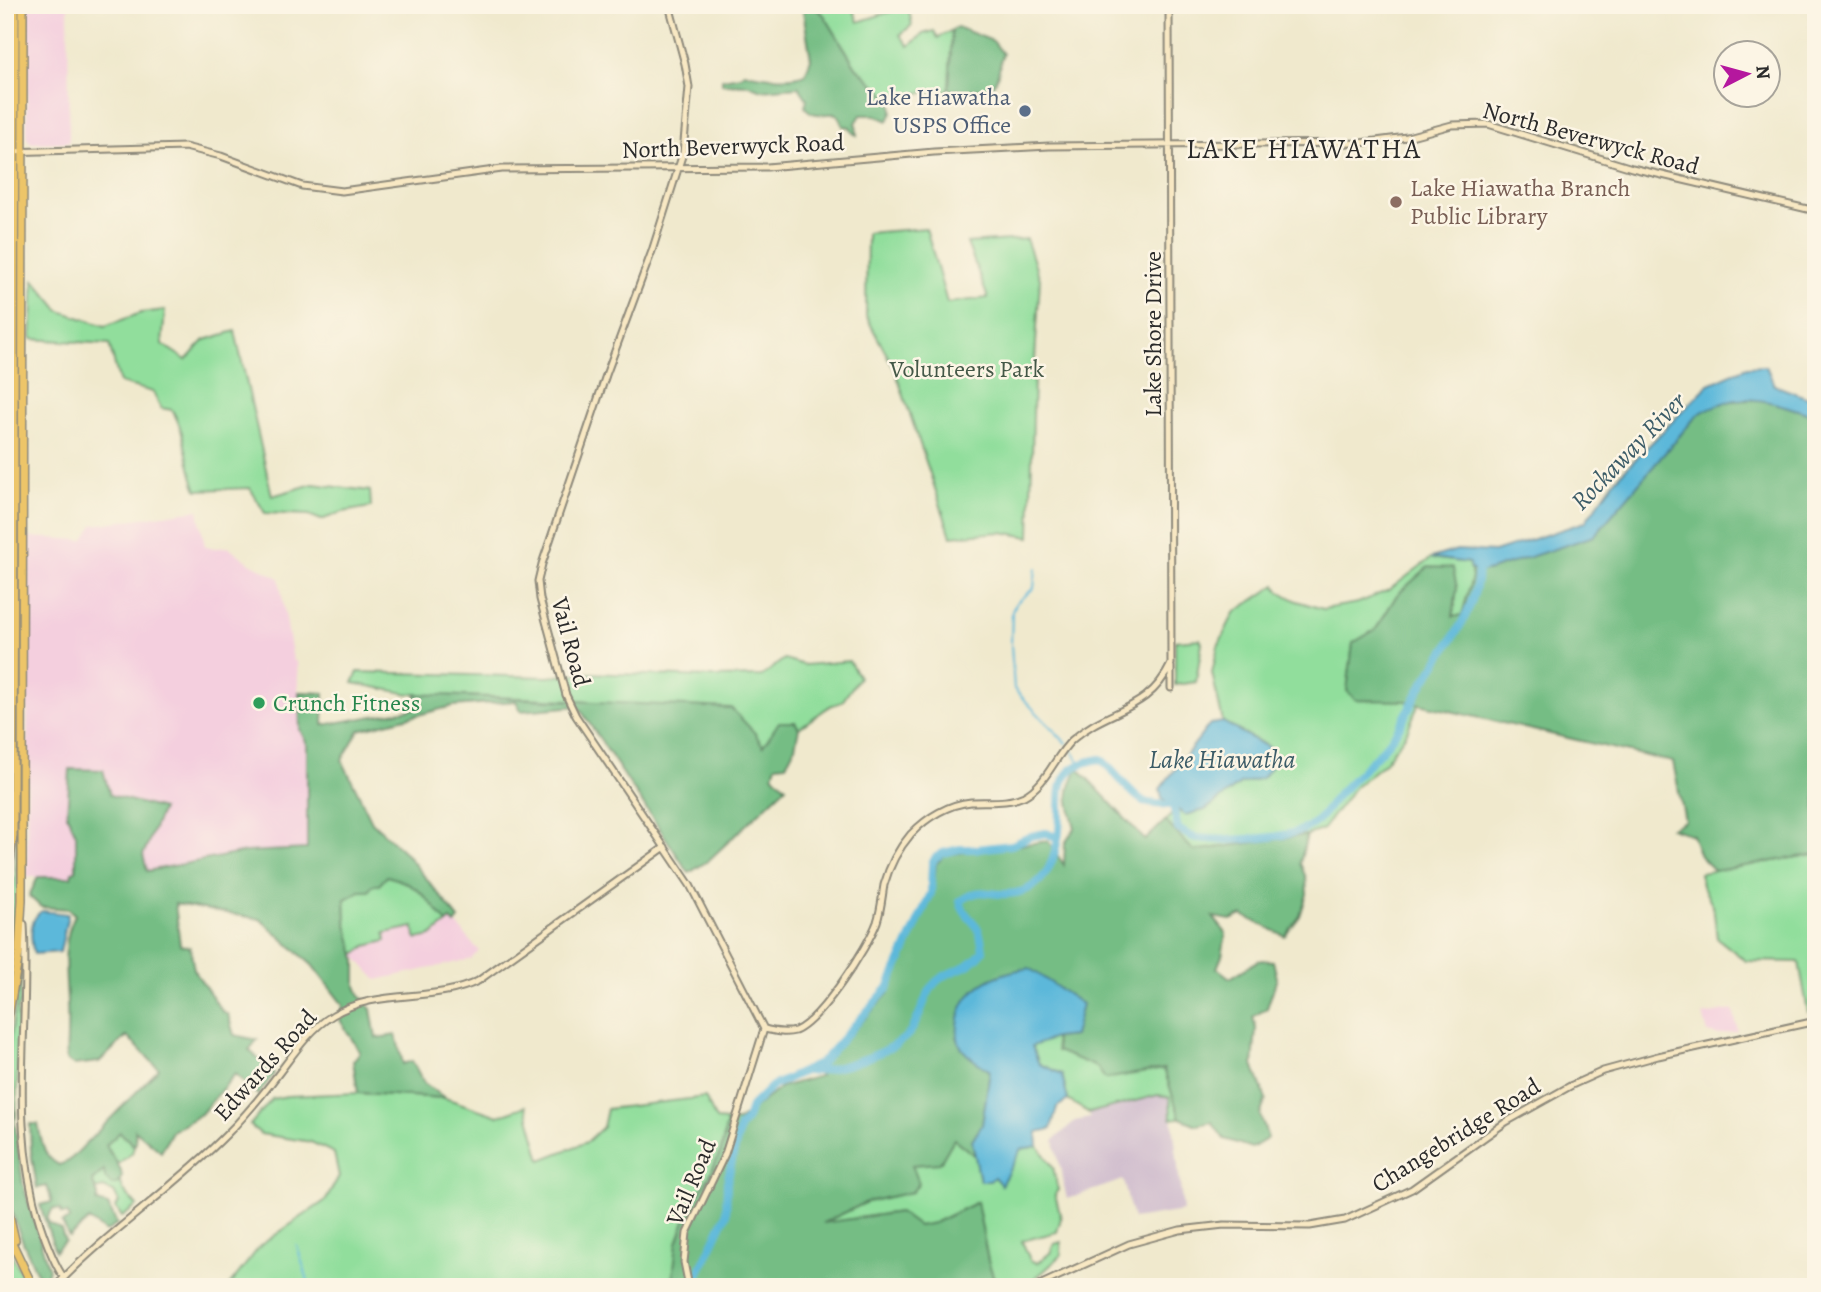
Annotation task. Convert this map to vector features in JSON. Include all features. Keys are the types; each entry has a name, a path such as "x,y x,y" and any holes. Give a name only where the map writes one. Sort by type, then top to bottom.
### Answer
{"highway":[{"path":"5,905 12,864 13,815 9,152 15,5"},
{"path":"5,1037 19,953 22,900 23,5"},
{"path":"13,815 22,815"},
{"path":"5,1196 18,1255"},
{"path":"5,1228 33,1287"}],"street":[{"name":"Vail Road","path":"669,5 689,87 687,125 680,167 627,322 598,397 538,581 545,622 569,702 690,885 764,1029 725,1154 689,1224 684,1247 689,1287"},
{"name":"Lake Shore Drive","path":"1169,5 1171,688"},
{"name":"North Beverwyck Road","path":"9,152 185,147 221,156 295,184 342,191 502,169 782,166 934,152 1049,146 1360,143 1407,137 1452,125 1488,124 1665,177 1816,211"},
{"path":"764,1029 785,1032 801,1028 853,969 876,925 884,884 891,865 903,845 921,824 955,806 971,802 1001,802 1024,796 1042,781 1071,741 1090,727 1141,701 1155,688 1171,664"},
{"name":"Edwards Road","path":"55,1287 221,1140 257,1101 307,1037 325,1020 361,1003 453,990 470,985 665,847"},
{"path":"22,900 22,1125 26,1167 42,1228 64,1278"},
{"name":"Changebridge Road","path":"1035,1287 1115,1250 1143,1239 1180,1230 1224,1225 1310,1226 1345,1220 1412,1189 1506,1122 1603,1071 1816,1021"}],"shaded area":[{"path":"5,5 10,5 9,127 5,137"},
{"path":"27,5 68,5 69,142 31,143 27,138"},
{"path":"5,317 8,319 10,537 5,537"},
{"path":"198,510 205,546 229,547 250,563 279,578 293,660 297,662 300,730 307,744 307,849 246,852 147,871 143,855 110,795 71,769 67,815 76,834 76,871 73,871 71,877 27,877 28,537 83,540 93,525"},
{"path":"5,598 10,598 11,637 9,776 5,776"},
{"path":"360,891 448,922 451,920 479,951 471,959 377,980 354,955"},
{"path":"1733,1010 1738,1031 1718,1035 1708,1033 1703,1015"},
{"path":"1158,1095 1170,1097 1183,1211 1133,1219 1123,1180 1067,1199 1054,1140 1075,1121 1090,1118 1089,1113"}],"green space":[{"path":"802,5 811,5 824,15 856,67 887,96 892,105 888,121 875,115 861,115 856,123 857,135 850,127 843,126 837,114 816,114 809,111 805,107 807,99 799,87 761,90 749,85 722,84 722,79 744,73 783,78 805,74 811,59"},
{"path":"811,5 852,5 858,22 908,6 912,25 900,35 909,46 923,34 934,31 938,38 952,30 949,90 887,96 856,67 824,15"},
{"path":"957,27 993,41 1003,54 997,77 990,89 949,90 952,30"},
{"name":"Volunteers Park","path":"926,228 947,303 988,298 967,243 1026,239 1040,279 1034,375 1030,537 1001,532 951,536 895,370 866,316 867,233"},
{"path":"34,280 60,311 105,326 141,313 165,310 162,344 186,360 205,340 235,331 272,496 313,484 370,491 371,507 343,512 321,520 309,515 265,513 250,488 197,490 181,429 172,410 161,408 153,392 120,383 109,344 31,339"},
{"path":"1764,399 1816,416 1816,854 1715,871 1700,856 1692,835 1671,828 1685,821 1673,762 1406,701 1356,700 1347,691 1353,643 1376,629 1397,595 1428,567 1453,568 1457,588 1453,617 1462,615 1472,577 1471,570 1487,571 1594,536 1697,415 1719,402"},
{"path":"1431,558 1469,563 1472,577 1462,615 1453,618 1457,588 1397,595 1376,629 1353,643 1347,691 1419,703 1406,734 1384,763 1355,787 1322,830 1307,835 1193,851 1165,821 1176,810 1185,815 1205,810 1240,784 1262,778 1269,747 1223,722 1212,673 1218,646 1234,613 1276,585 1279,591 1297,601 1323,609 1358,603 1389,590"},
{"path":"1200,639 1202,643 1196,682 1175,685 1175,641"},
{"path":"784,659 805,665 849,661 859,677 842,702 830,706 799,728 795,722 763,747 754,732 575,700 410,694 353,683 358,672 548,677 585,673 762,676"},
{"path":"299,692 324,693 323,725 414,709 416,694 731,708 754,732 763,746 779,722 795,722 799,728 795,747 786,764 776,765 773,775 786,787 709,860 689,873 578,706 521,711 516,701 453,706 359,730 342,760 372,822 407,855 459,919 455,924 451,920 447,923 415,888 387,876 379,885 372,885 369,891 360,891 345,899 346,921 356,959 356,986 360,996 371,1009 376,1038 396,1035 403,1064 412,1061 424,1083 445,1098 358,1093 353,1061 360,1052 340,1020 343,1005 312,965 260,919 175,904 180,945 190,947 194,970 222,1011 228,1015 234,1035 257,1040 249,1050 274,1074 258,1095 235,1074 201,1114 172,1131 161,1152 135,1130 134,1145 120,1132 106,1145 120,1168 122,1177 117,1184 112,1185 105,1178 104,1170 92,1181 98,1195 97,1202 108,1205 117,1224 106,1232 89,1220 69,1237 62,1223 69,1219 68,1214 61,1214 61,1210 53,1209 47,1218 49,1223 61,1230 65,1241 55,1251 40,1205 52,1202 47,1186 37,1188 30,1124 38,1124 44,1148 53,1161 59,1165 69,1161 159,1069 127,1036 99,1062 73,1065 66,1060 66,947 75,915 69,909 41,907 29,896 38,877 71,877 72,872 76,871 76,834 67,815 70,769 103,770 110,795 162,809 143,855 147,871 246,852 307,849 307,744 300,730"},
{"path":"1078,768 1145,840 1165,821 1194,851 1307,835 1300,863 1306,878 1307,894 1300,916 1285,936 1242,915 1231,920 1213,917 1226,933 1217,968 1230,978 1259,960 1273,961 1277,978 1267,1008 1253,1017 1256,1028 1253,1065 1266,1099 1260,1115 1268,1138 1252,1148 1224,1139 1212,1122 1197,1125 1180,1118 1164,1069 1105,1079 1097,1067 1057,1051 1055,1038 1074,1036 957,1037 964,1051 990,1071 982,1125 972,1141 975,1156 954,1139 940,1163 912,1165 919,1183 912,1192 867,1202 823,1223 899,1212 918,1226 934,1223 977,1202 988,1261 997,1287 672,1287 677,1243 689,1209 721,1151 727,1121 738,1121 781,1087 820,1076 821,1066 888,994 933,895 936,864 945,855 1048,841 1064,865 1065,843 1075,828 1069,790"},
{"path":"17,826 20,826 18,924 5,1018 5,928 15,877"},
{"path":"1816,854 1816,1010 1808,1012 1799,962 1746,961 1717,938 1713,905 1702,886 1700,873"},
{"path":"387,876 415,888 428,899 447,923 431,936 417,939 414,927 385,933 386,941 366,946 354,955 346,921 345,899 372,884 379,885"},
{"path":"21,966 20,1004 17,1010 19,1022 16,1119 8,1080 5,1084 5,1070"},
{"path":"1055,1038 1058,1051 1097,1067 1105,1078 1164,1069 1180,1118 1171,1119 1170,1097 1158,1095 1089,1113 1068,1100 1062,1074 1039,1064 1032,1045"},
{"path":"5,1090 13,1110 23,1184 49,1270 42,1284 20,1235 7,1190"},
{"path":"358,1093 445,1098 498,1116 526,1106 541,1160 587,1142 603,1127 607,1109 705,1097 716,1120 727,1121 721,1151 677,1243 672,1287 228,1287 261,1245 326,1200 339,1176 334,1153 311,1142 261,1134 250,1125 272,1099"},
{"path":"120,1132 134,1146 132,1153 118,1164 106,1145"},
{"path":"954,1139 975,1156 980,1181 994,1177 1021,1149 1038,1146 1053,1167 1058,1190 1055,1194 1061,1218 1057,1232 1022,1241 1030,1260 1037,1263 1050,1253 1054,1244 1061,1242 1061,1255 1026,1283 997,1287 988,1261 977,1202 934,1223 918,1226 898,1212 820,1224 867,1202 912,1192 912,1165"},
{"path":"104,1170 117,1184 120,1180 123,1190 137,1206 122,1217 116,1208 119,1202 114,1192 103,1188 96,1190 92,1181"},
{"path":"5,1241 28,1287 5,1287"}],"water":[{"path":"1766,366 1774,385 1816,401 1816,416 1756,400 1742,399 1713,407 1697,415 1594,536 1487,571 1471,570 1469,563 1431,558 1457,550 1494,552 1585,522 1616,479 1709,384 1747,367"},
{"name":"Lake Hiawatha","path":"1223,722 1269,748 1275,761 1262,778 1240,784 1205,810 1185,815 1162,798 1160,789 1210,724"},
{"path":"42,911 68,914 60,952 34,954 34,919"},
{"path":"1029,968 1082,1004 1074,1036 1055,1038 1032,1046 1039,1064 1062,1074 1068,1100 1057,1107 1051,1129 1037,1132 1038,1146 1021,1149 1001,1185 994,1177 990,1181 980,1181 972,1141 982,1125 990,1071 969,1057 962,1048 958,1038 958,1025 966,1001 982,984 1004,974"}],"waterway":[{"name":"Rockaway River","path":"692,1287 726,1215 727,1182 740,1127 747,1119 751,1107 772,1086 821,1063 888,988 931,893 932,864 935,858 960,849 1012,845 1031,836 1046,833 1058,838 1061,786 1065,777 1072,769 1101,759 1140,799 1151,804 1173,805 1178,829 1192,837 1274,837 1303,830 1320,818 1394,735 1466,615 1472,600 1478,568 1483,567"},
{"path":"1036,568 1034,588 1017,602 1012,611 1014,689 1066,743"},
{"path":"1070,747 1081,764"},
{"path":"807,1071 832,1069 863,1060 903,1039 911,1031 935,983 965,966 983,951 978,930 960,901 979,892 1007,894 1029,889 1049,868 1058,838"},
{"path":"297,1246 310,1287"}],"place":[{"name":"Lake Hiawatha USPS Office","path":"1025,111"},
{"name":"Lake Hiawatha Branch Public Library","path":"1396,202"},
{"name":"Crunch Fitness","path":"259,703"}],"district":[{"name":"LAKE HIAWATHA","path":"1304,148"}]}
